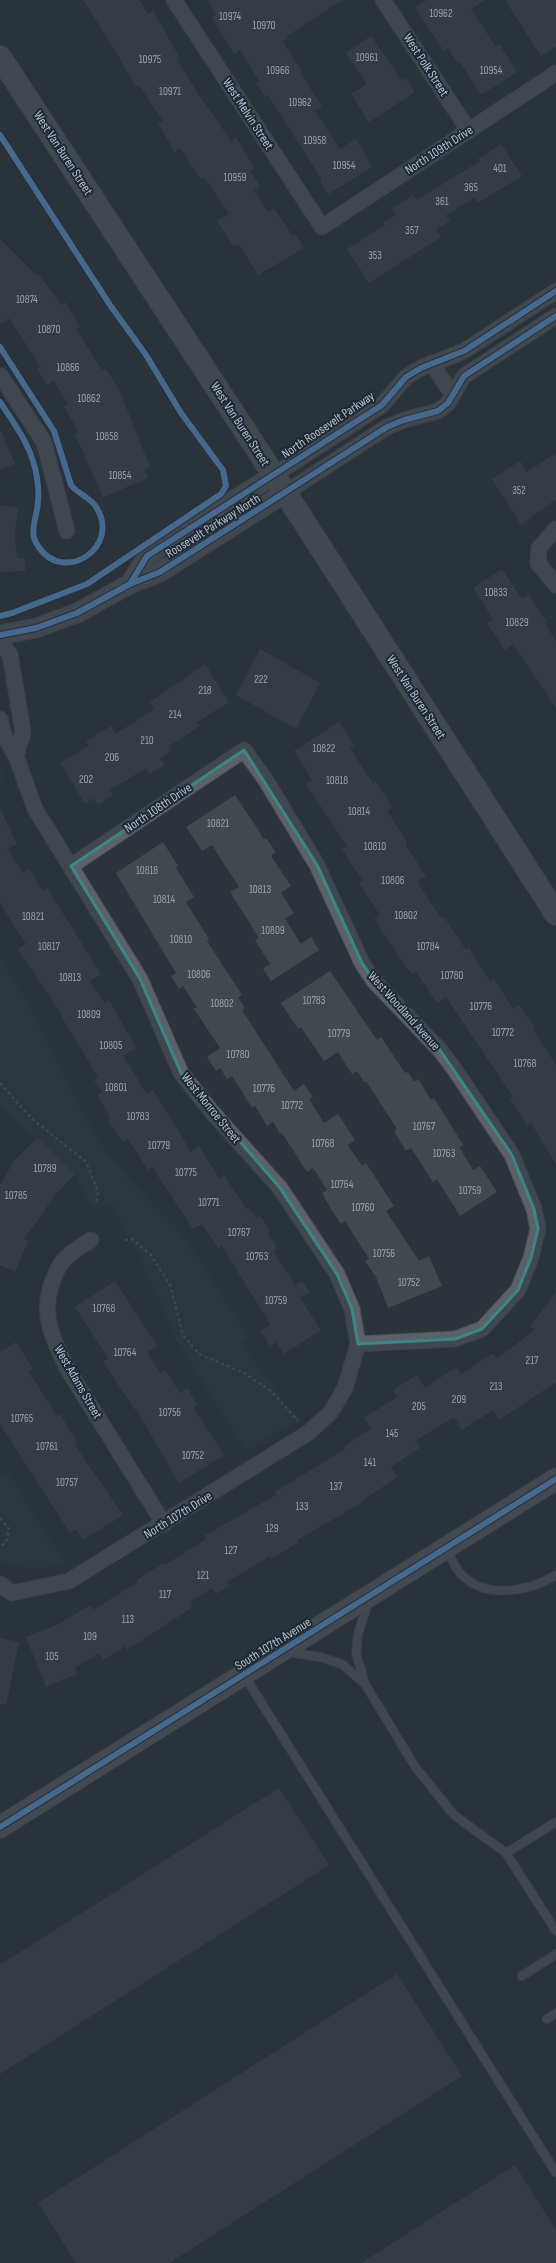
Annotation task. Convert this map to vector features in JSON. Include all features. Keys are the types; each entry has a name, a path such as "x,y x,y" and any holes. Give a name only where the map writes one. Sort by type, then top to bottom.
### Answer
{"main road":[{"name":"West Van Buren Street","path":"0,57 274,475 556,914"},
{"name":"South 107th Avenue","path":"0,1827 556,1479"}],"street":[{"name":"West Melvin Street","path":"174,0 322,227"},
{"name":"West Polk Street","path":"383,0 469,131"},
{"name":"North 109th Drive","path":"322,227 556,73"},
{"name":"North Roosevelt Parkway","path":"274,475 382,404 406,377 431,363 464,351 556,291"},
{"path":"285,493 387,427 404,420 438,411 448,403 464,376 556,316"},
{"path":"511,320 523,338"},
{"path":"431,363 453,395"},
{"path":"0,375 44,442 67,530"},
{"name":"Roosevelt Parkway North","path":"130,584 147,556 274,475"},
{"name":"Roosevelt Parkway North","path":"0,635 36,628 77,613 130,584 160,572 285,493"},
{"path":"556,529 539,548 538,563 556,585"},
{"path":"0,639 10,655 23,732 16,756"},
{"name":"West Monroe Street","path":"0,719 5,738 16,756 35,809 72,866 140,979 181,1073 212,1112 280,1188 337,1274 352,1309 358,1344 345,1388 331,1412"},
{"name":"North 108th Drive","path":"72,866 244,750"},
{"name":"West Woodland Avenue","path":"244,750 265,779 317,865 362,963 374,981 440,1050 512,1155 528,1190 538,1229 531,1258 518,1290 482,1329 455,1339 358,1344"},
{"name":"West Adams Street","path":"91,1240 67,1257 56,1274 48,1292 46,1315 54,1340 67,1368 164,1524"},
{"name":"North 107th Drive","path":"0,1584 12,1593 69,1581 164,1524 308,1433 331,1412"}],"lane":[{"path":"446,1548 461,1575 481,1587 510,1592 541,1584 556,1575"},
{"path":"371,1596 358,1634 356,1653 365,1684 416,1768 454,1815 506,1853 556,1931"},
{"path":"283,1651 320,1657 342,1664 365,1684"},
{"path":"244,1675 556,2174"},
{"path":"506,1853 556,1822"},
{"path":"522,1976 556,1954"},
{"path":"547,2019 556,2013"}],"path":[{"path":"0,1082 31,1118 86,1162 98,1192 96,1204"},
{"path":"125,1240 132,1239 150,1254 170,1284 183,1335 199,1354 244,1373 271,1391 298,1421"},
{"path":"0,1518 9,1529 6,1542 0,1547"}],"highlighted area":[{"path":"244,750 317,865 362,963 374,981 440,1050 512,1155 534,1209 538,1229 531,1258 518,1290 482,1329 455,1339 358,1344 352,1309 337,1274 280,1188 181,1073 140,979 71,866"}],"green space":[{"path":"0,759 5,781 0,782"},
{"path":"0,957 27,1002 83,1113 108,1155 187,1241 249,1337 242,1342 265,1377 300,1418 246,1451 176,1339 142,1262 113,1206 90,1205 75,1174 0,1106"},
{"path":"8,1473 65,1564 32,1567 17,1566 0,1562 0,1478"}],"building":[{"path":"83,0 139,0 148,14 153,11 181,60 178,61 197,92 231,141 236,137 254,168 250,171 260,186 254,190 268,212 274,208 292,235 295,234 304,248 258,275 239,244 234,247 217,221 229,214 204,177 201,179 180,148 175,152 158,124 163,121 139,85 136,87 120,58"},
{"path":"207,0 342,0 287,36 288,38 283,42 303,73 301,74 322,107 315,111 340,149 356,139 372,167 328,194 320,181 322,180 268,95 265,97 256,83 259,81 240,50 234,54 212,18 216,14"},
{"path":"427,0 485,0 471,9 496,47 500,45 517,72 481,95 460,62 458,64 448,48 444,51 415,8"},
{"path":"505,0 556,0 556,46 541,56"},
{"path":"371,36 402,81 406,78 415,92 369,122 351,94 367,84 346,53"},
{"path":"501,144 522,176 478,203 475,197 446,215 450,221 436,230 441,237 369,283 347,249 385,225 383,222 396,214 392,209 413,195 417,200 480,161 478,159"},
{"path":"0,239 36,275 38,274 61,305 65,302 80,326 76,329 102,370 106,369 120,392 150,467 144,470 148,478 103,497 75,434 79,432 64,407 68,404 54,381 47,385 37,369 41,367 9,318 0,324"},
{"path":"0,429 15,464 0,470"},
{"path":"556,453 556,499 521,525 492,479 520,461 527,472"},
{"path":"0,505 18,507 15,536 17,558 25,558 25,571 0,572"},
{"path":"502,569 522,599 529,595 547,622 544,623 556,641 556,708 513,644 505,650 487,623 493,619 473,588"},
{"path":"260,649 320,683 296,729 236,695"},
{"path":"205,664 229,702 197,722 200,726 169,746 172,751 160,759 165,765 150,774 146,768 110,790 113,795 98,805 94,798 85,804 60,763 89,746 86,741 111,726 116,734 154,709 150,702"},
{"path":"339,722 355,746 350,748 373,784 376,782 393,808 387,811 407,842 405,844 426,876 417,882 442,919 444,917 466,950 469,948 490,982 494,979 513,1009 519,1005 535,1028 533,1030 556,1065 556,1164 531,1123 527,1125 510,1099 513,1097 446,997 437,1003 416,972 412,975 374,919 380,915 359,883 363,881 342,849 347,846 306,784 312,780 294,751"},
{"path":"235,795 264,839 266,838 276,852 271,856 291,886 281,893 294,913 285,919 301,944 311,937 319,950 271,981 263,969 270,964 255,940 259,938 230,892 239,887 212,845 202,851 186,827"},
{"path":"0,809 17,844 7,849 23,873 29,869 43,891 47,888 101,974 90,981 105,1003 109,1000 136,1048 123,1056 147,1094 153,1090 191,1152 199,1146 219,1178 224,1175 246,1209 249,1207 257,1218 260,1216 270,1230 267,1232 277,1248 273,1251 295,1285 302,1281 310,1292 300,1298 321,1330 284,1354 276,1342 270,1346 261,1331 271,1325 221,1245 218,1248 202,1224 193,1229 152,1167 148,1170 128,1139 123,1142 108,1120 111,1118 97,1095 102,1092 94,1080 98,1077 61,1016 62,1015 18,949 26,944 0,903"},
{"path":"163,842 178,866 176,868 194,897 186,902 209,939 207,941 242,995 238,998 245,1008 242,1010 294,1091 304,1084 313,1097 309,1099 324,1123 338,1114 355,1140 348,1145 362,1166 366,1163 394,1206 386,1211 419,1261 429,1256 442,1286 388,1308 376,1277 365,1261 369,1259 345,1221 341,1224 331,1209 322,1193 327,1190 313,1168 307,1172 282,1133 280,1134 273,1122 267,1126 255,1106 252,1108 232,1076 227,1079 220,1068 216,1071 207,1057 220,1048 194,1009 197,1007 183,986 179,989 171,976 176,973 116,873"},
{"path":"330,971 377,1040 381,1037 405,1073 408,1072 414,1082 418,1079 431,1100 434,1098 463,1145 459,1147 473,1170 480,1166 497,1192 460,1216 437,1179 433,1182 411,1148 406,1151 394,1131 397,1129 366,1081 364,1082 357,1071 352,1074 338,1052 324,1061 301,1027 298,1029 281,1003"},
{"path":"37,1138 75,1174 55,1195 24,1239 28,1241 15,1272 0,1265 0,1185 14,1161"},
{"path":"115,1281 157,1346 147,1352 160,1373 165,1370 180,1393 187,1388 197,1405 193,1407 224,1455 179,1483 136,1409 135,1410 103,1362 108,1358 75,1307"},
{"path":"556,1293 556,1382 499,1420 493,1410 462,1430 454,1417 415,1441 420,1448 391,1467 397,1477 362,1501 363,1502 297,1540 299,1542 271,1559 270,1556 227,1582 229,1585 216,1594 212,1588 190,1602 193,1607 127,1650 125,1646 103,1660 99,1653 75,1668 77,1674 46,1687 26,1637 59,1624 90,1605 93,1610 138,1582 137,1580 164,1563 165,1565 206,1539 204,1536 276,1495 275,1492 345,1449 344,1447 371,1428 364,1418 397,1397 393,1390 417,1375 425,1388 456,1367 461,1374 493,1353 497,1359 534,1330 530,1326"},
{"path":"16,1342 33,1369 29,1372 57,1416 60,1414 77,1442 74,1444 123,1515 83,1540 76,1529 70,1533 0,1424 0,1352"},
{"path":"0,1638 19,1642 6,1705 0,1704"},
{"path":"279,1788 329,1865 0,2074 0,1965"},
{"path":"397,1974 462,2076 169,2263 76,2263 38,2203"},
{"path":"515,2165 556,2230 556,2263 361,2263"}],"cycle path":[{"path":"0,135 110,305 146,355 181,413 223,470 226,486 221,494 87,584 12,613 0,616"},
{"path":"130,584 147,556 382,405 406,377 421,368 464,351 556,291"},
{"path":"0,635 36,628 77,613 130,584 160,572 387,427 404,420 438,411 448,403 464,376 556,316"},
{"path":"0,347 54,431 71,485 94,504 102,522 102,535 96,547 86,556 75,562 62,562 49,557 35,541 33,530 38,496 35,467 23,438 0,402"},
{"path":"0,1827 556,1479"}]}
